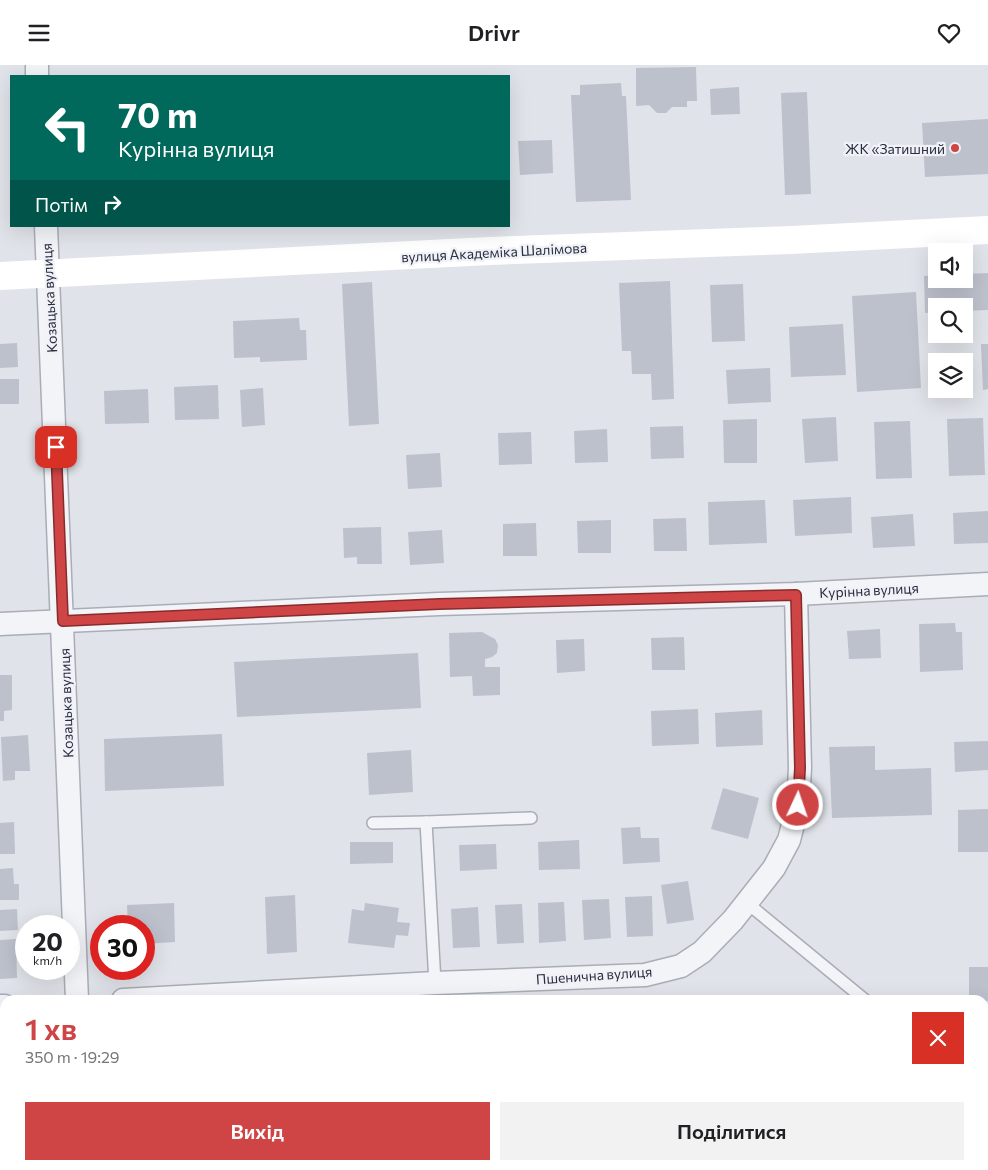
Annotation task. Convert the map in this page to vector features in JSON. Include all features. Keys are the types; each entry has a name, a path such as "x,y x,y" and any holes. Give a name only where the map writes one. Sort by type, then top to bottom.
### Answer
{"main road":[{"name":"вулиця Академіка Шалімова","path":"0,276 488,251 791,240 988,230"}],"street":[{"name":"Козацька вулиця","path":"46,227 77,995"},
{"name":"Курінна вулиця","path":"0,624 449,604 796,595 988,584"},
{"name":"Пшенична вулиця","path":"215,995 435,983 645,975 681,966 702,952 747,903 774,868 789,840 798,805 800,768 796,595"}],"lane":[{"path":"373,823 531,818"},
{"path":"426,822 435,983"},
{"path":"747,903 859,995"}],"building":[{"path":"696,67 697,101 687,101 687,107 672,107 666,113 657,113 649,105 636,106 636,68"},
{"path":"621,83 622,96 626,96 631,200 576,202 571,95 580,95 580,85"},
{"path":"739,87 740,114 711,115 710,89"},
{"path":"807,92 811,194 785,195 781,93"},
{"name":"ЖК «Затишний","path":"988,119 988,174 925,177 922,123"},
{"path":"552,140 553,173 520,175 518,141"},
{"path":"988,273 988,310 973,311 973,298 928,298 928,313 925,313 924,276 928,276 928,288 973,288 973,274"},
{"path":"670,281 674,399 652,400 651,374 632,374 631,351 622,351 619,283"},
{"path":"372,282 379,424 349,426 342,284"},
{"path":"743,284 745,341 712,342 710,285"},
{"path":"916,292 921,388 857,392 852,296"},
{"path":"299,318 300,330 306,330 307,360 260,362 260,357 234,358 233,321"},
{"path":"843,324 846,375 791,377 789,327"},
{"path":"17,343 18,367 0,368 0,344"},
{"path":"981,344 988,344 988,389 983,390"},
{"path":"770,368 771,402 728,404 726,370"},
{"path":"0,379 19,379 19,404 0,404"},
{"path":"218,385 219,419 175,420 174,387"},
{"path":"263,388 265,425 242,427 240,390"},
{"path":"148,389 149,423 105,424 104,391"},
{"path":"836,417 838,461 805,463 802,419"},
{"path":"983,418 985,475 949,476 947,419"},
{"path":"757,419 757,463 724,463 723,420"},
{"path":"910,421 912,478 876,479 874,422"},
{"path":"683,426 684,458 651,459 650,427"},
{"path":"607,429 608,462 575,463 574,431"},
{"path":"531,432 532,464 499,465 498,433"},
{"path":"440,453 442,487 408,489 406,455"},
{"path":"851,497 852,533 795,536 793,500"},
{"path":"765,500 767,543 709,545 708,502"},
{"path":"988,511 988,543 954,544 953,513"},
{"path":"913,514 915,546 873,548 871,517"},
{"path":"686,518 687,551 654,551 653,519"},
{"path":"611,520 611,553 578,553 577,521"},
{"path":"536,523 537,556 503,556 503,524"},
{"path":"381,527 382,564 357,564 357,557 344,558 343,528"},
{"path":"442,530 444,563 410,565 408,532"},
{"path":"955,623 956,632 962,632 963,670 920,672 919,624"},
{"path":"880,629 881,658 849,659 847,631"},
{"path":"482,632 495,639 498,645 497,653 485,659 485,667 500,667 500,695 473,696 472,676 450,677 449,633"},
{"path":"684,637 685,670 652,670 651,638"},
{"path":"584,639 585,671 557,673 556,640"},
{"path":"418,653 421,708 237,717 234,662"},
{"path":"0,675 12,675 12,710 4,711 4,721 0,721"},
{"path":"698,709 699,744 652,746 651,711"},
{"path":"762,710 763,745 716,747 715,713"},
{"path":"222,734 224,786 105,791 104,739"},
{"path":"28,735 30,771 15,771 15,780 3,781 1,737"},
{"path":"988,741 988,770 955,772 954,742"},
{"path":"875,746 875,770 931,768 932,815 832,818 829,747"},
{"path":"411,750 413,792 369,795 367,753"},
{"path":"723,788 759,798 748,839 711,829"},
{"path":"988,809 988,852 958,852 958,810"},
{"path":"14,822 15,854 0,854 0,823"},
{"path":"640,827 641,838 659,838 660,862 623,864 621,828"},
{"path":"579,840 580,869 539,870 538,842"},
{"path":"350,842 393,842 393,863 350,864"},
{"path":"496,844 497,869 460,871 459,845"},
{"path":"13,868 14,884 19,884 19,900 0,900 0,869"},
{"path":"688,881 694,920 667,924 661,885"},
{"path":"295,895 297,952 267,954 265,897"},
{"path":"652,896 653,936 627,937 625,897"},
{"path":"609,899 611,938 584,940 582,900"},
{"path":"564,902 566,941 539,943 538,903"},
{"path":"174,903 175,942 155,943 155,915 127,915 127,905"},
{"path":"365,903 399,908 397,922 410,923 408,936 396,935 394,948 348,943 352,909 364,911"},
{"path":"522,904 524,943 497,944 495,905"},
{"path":"478,907 480,947 453,948 451,909"},
{"path":"17,909 15,930 0,931 0,910"},
{"path":"15,939 15,978 0,979 0,940"},
{"path":"969,967 988,967 988,995 969,995"}],"place":[{"name":"ЖК «Затишний","path":"955,148"}],"route":[{"path":"56,447 63,621 439,604 796,595 800,768 798,805"}]}
